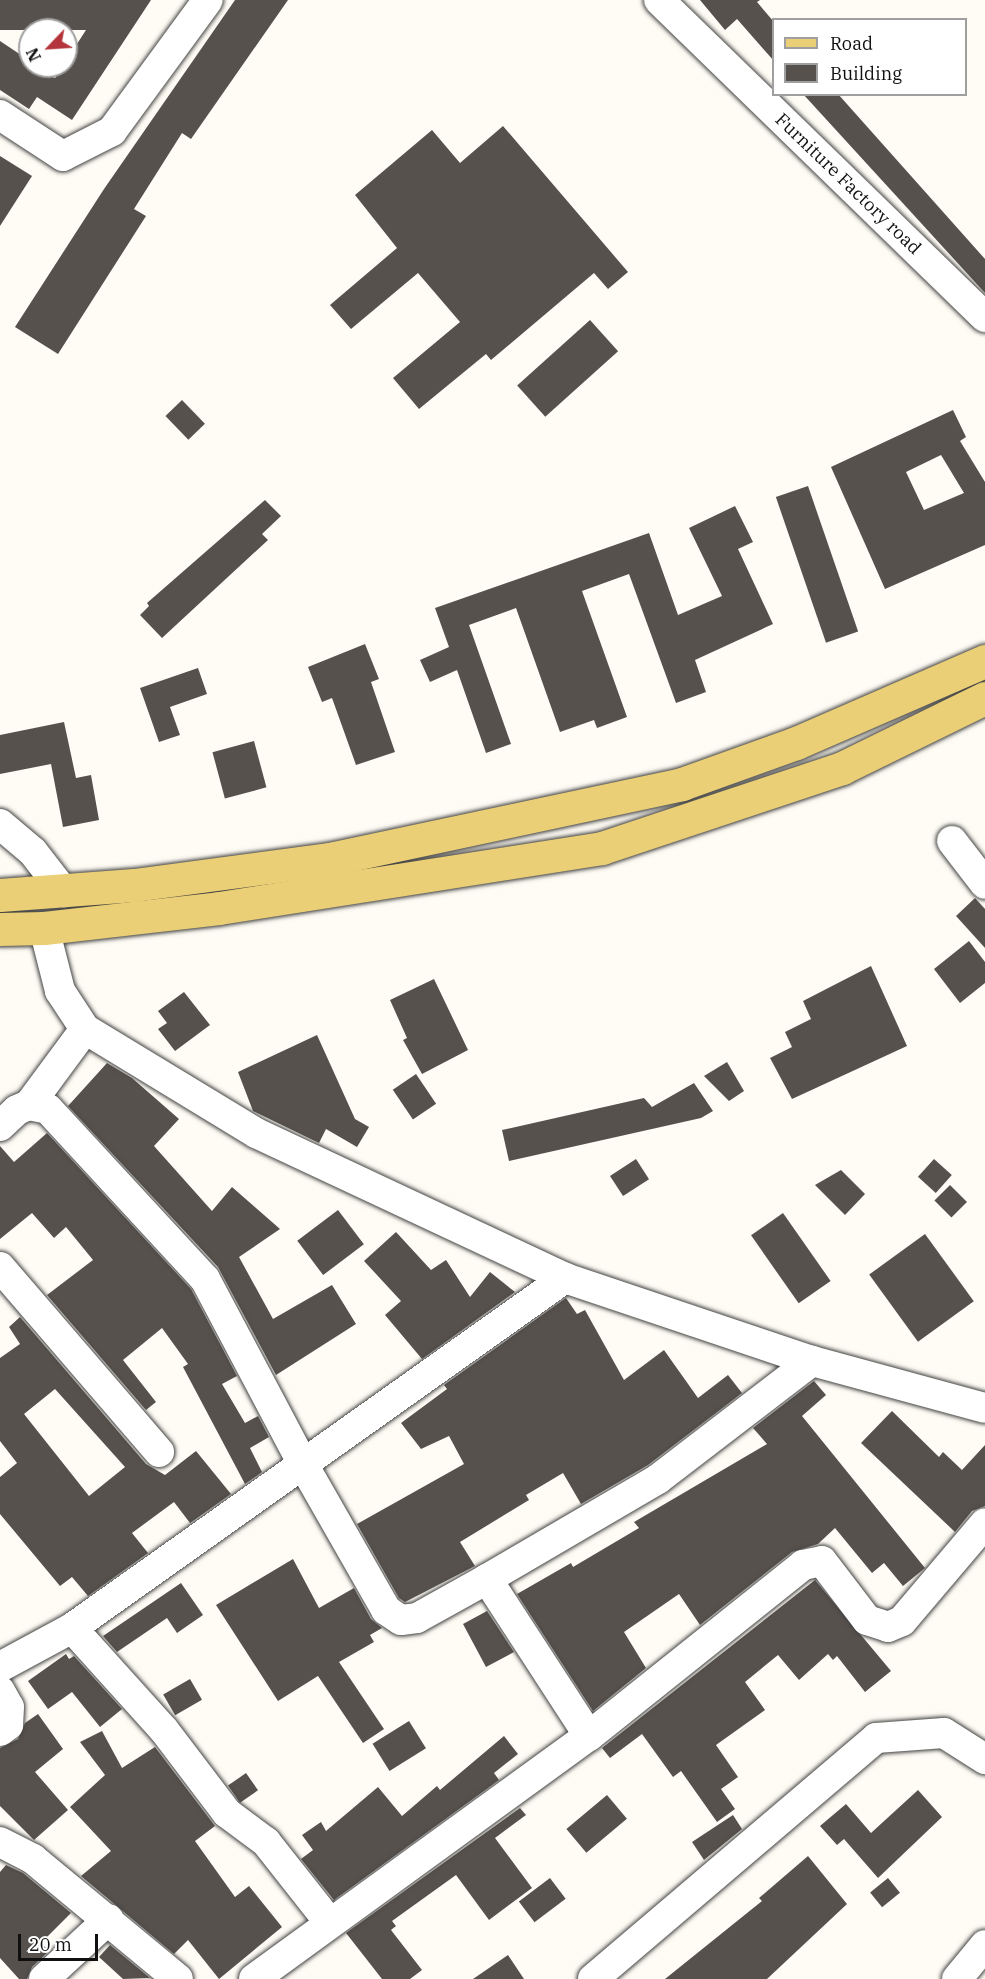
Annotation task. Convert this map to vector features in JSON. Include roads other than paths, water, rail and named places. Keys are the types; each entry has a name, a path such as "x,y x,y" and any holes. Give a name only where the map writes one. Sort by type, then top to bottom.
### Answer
{"main road":[{"path":"0,895 64,892 330,859 682,784 796,743 985,661"},
{"path":"0,929 44,928 219,908 602,848 842,768 985,698"}],"street":[{"path":"0,116 63,156 112,131 208,0"},
{"name":"Furniture Factory road","path":"659,0 985,317"},
{"path":"0,824 33,852 64,892"},
{"path":"952,841 985,884"},
{"path":"44,928 60,991 85,1029 256,1133 565,1278 812,1361 985,1408"},
{"path":"0,1126 17,1110 29,1105 85,1029"},
{"path":"29,1105 48,1109 205,1279 304,1466 386,1610 401,1620 417,1618 658,1479 812,1361"},
{"path":"0,1267 159,1452"},
{"path":"0,1667 72,1628 304,1466 565,1278"},
{"path":"254,1979 589,1736 803,1565 822,1561 867,1620 888,1627 902,1621 985,1523"},
{"path":"487,1579 589,1736"},
{"path":"72,1628 164,1730 226,1813 266,1842 330,1923"},
{"path":"0,1690 9,1707 8,1725 0,1731"},
{"path":"593,1979 876,1738 944,1733 985,1759"},
{"path":"0,1842 33,1859 109,1919 178,1979"},
{"path":"44,1979 109,1919"},
{"path":"957,1979 985,1945"}]}
